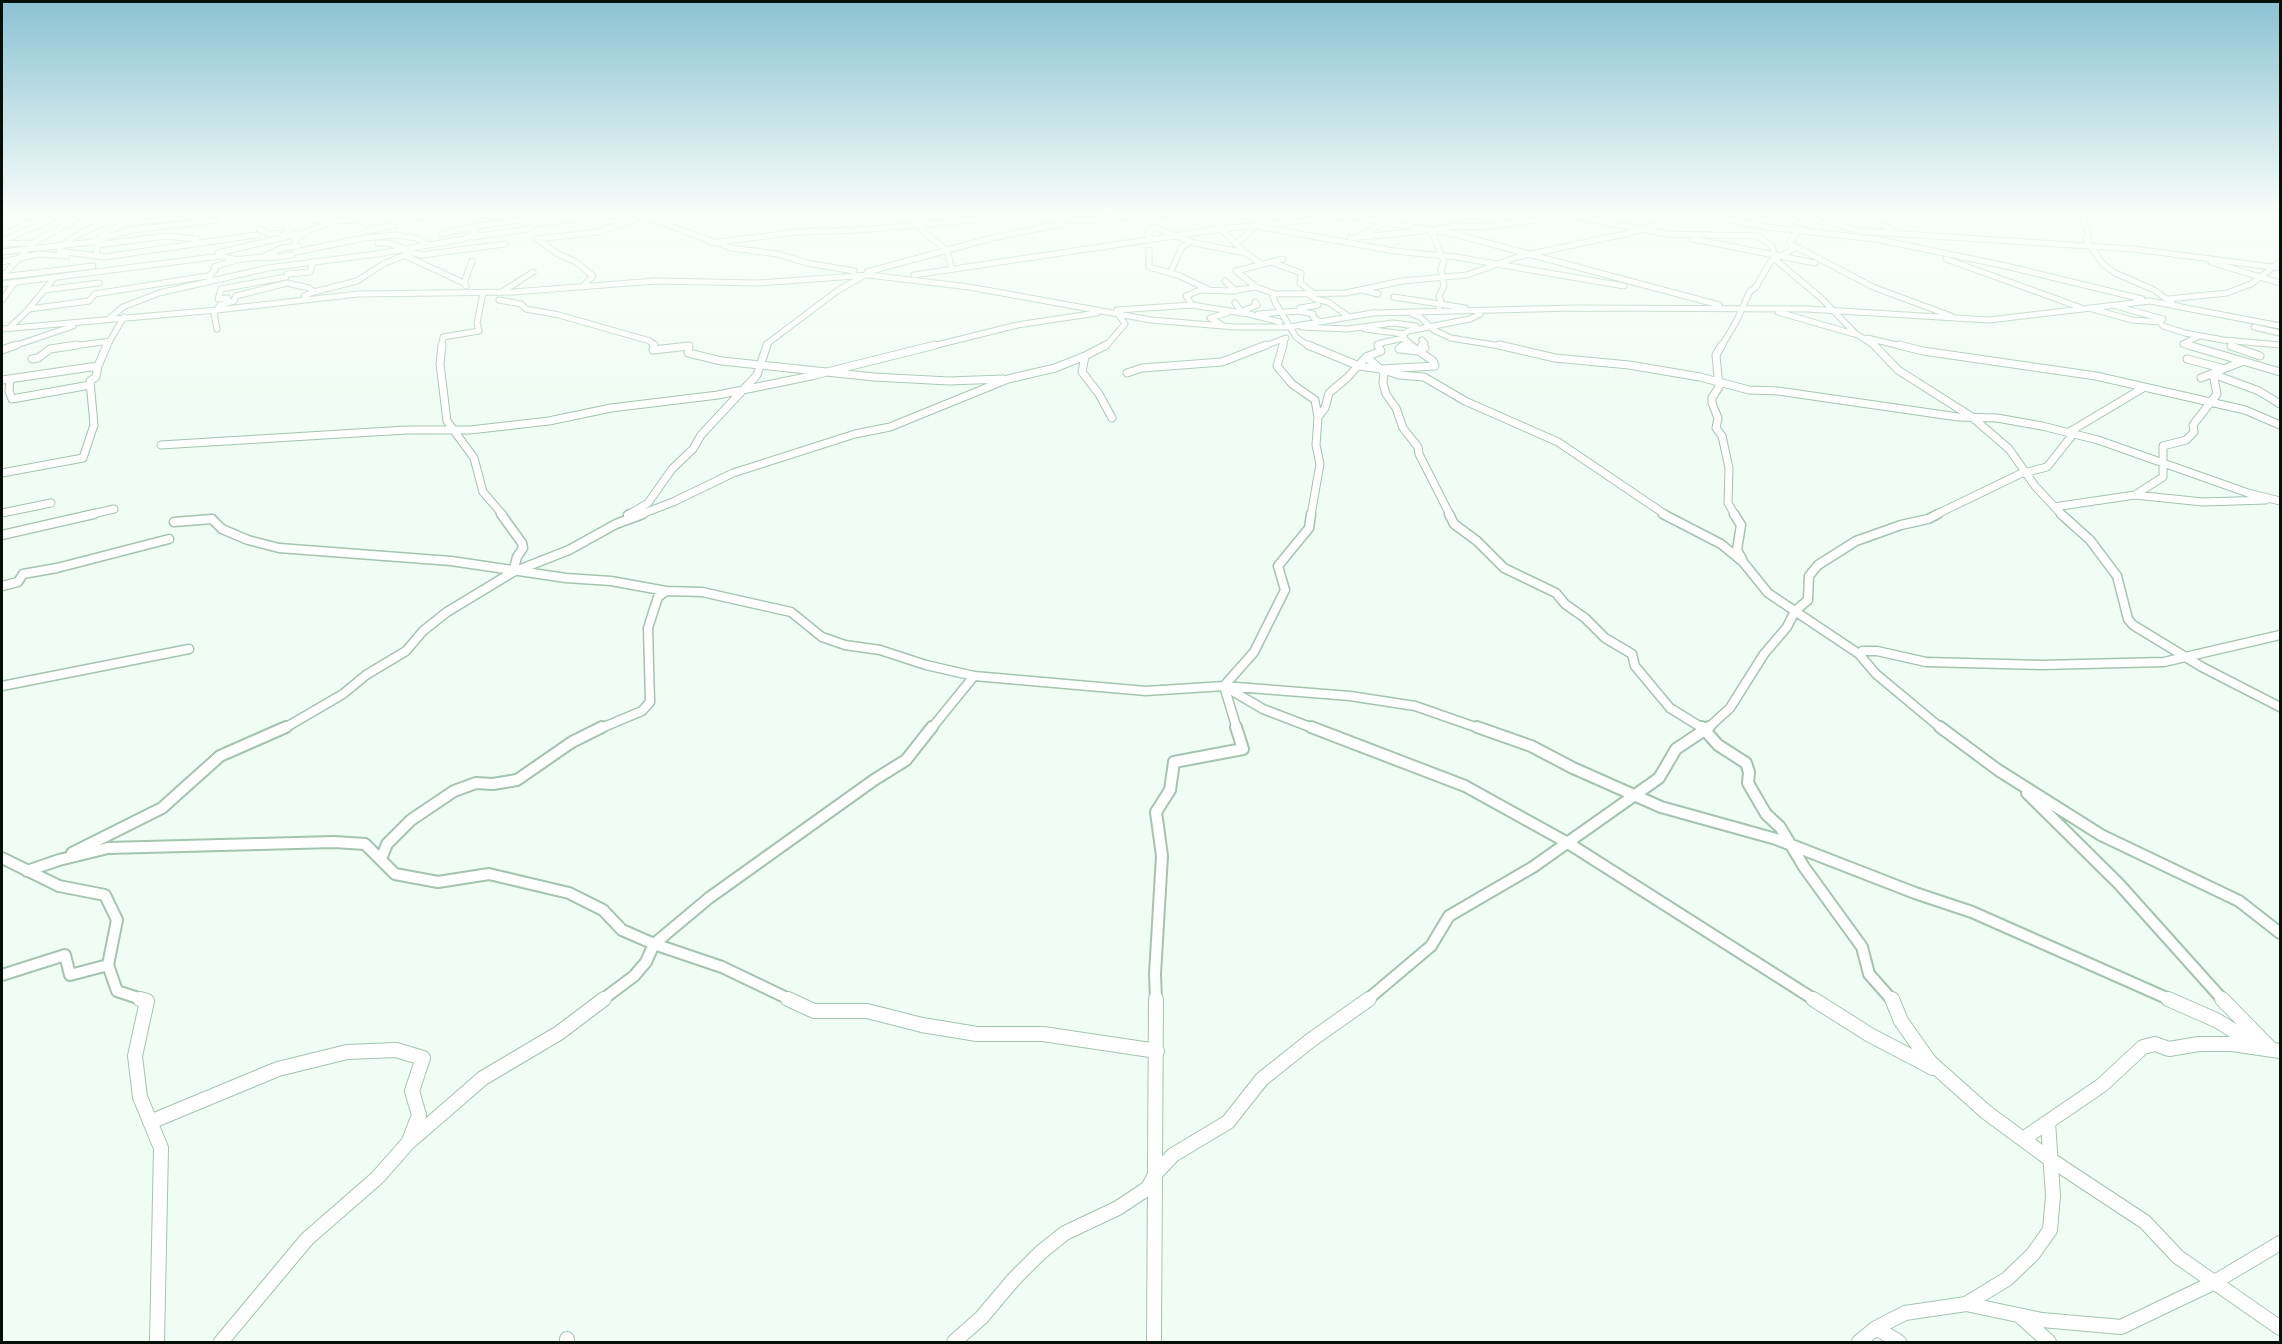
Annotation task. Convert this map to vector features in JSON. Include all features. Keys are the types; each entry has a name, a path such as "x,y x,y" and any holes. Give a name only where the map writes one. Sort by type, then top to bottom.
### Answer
{"street":[{"path":"2,284 55,277"},
{"path":"9,328 29,309 55,277"},
{"path":"29,309 89,301 95,294 218,277"},
{"path":"244,283 249,277"},
{"path":"292,277 287,278 236,296 217,297 221,289 244,283 287,278 298,287 309,288 314,292"},
{"path":"294,300 314,292 357,281 364,277"},
{"path":"452,277 464,283 471,293"},
{"path":"464,283 467,277"},
{"path":"502,292 525,277"},
{"path":"582,287 592,277"},
{"path":"2,349 76,325 110,319 358,294 483,293 656,281 759,282 829,277"},
{"path":"59,860 162,808 220,756 276,733 343,694 366,675 406,651 423,631 447,612 513,572 569,550 648,503 665,476 693,449 701,435 757,375 768,343 837,291 861,277"},
{"path":"899,277 1151,320 1222,326 1289,324"},
{"path":"1180,277 1207,289"},
{"path":"1243,277 1256,287 1275,294 1332,294 1384,284 1450,277"},
{"path":"1301,277 1300,283 1315,299 1328,302 1348,316"},
{"path":"1444,286 1466,277"},
{"path":"1566,277 1668,291"},
{"path":"1614,277 1729,308"},
{"path":"1743,562 1737,550 1741,525 1728,503 1729,468 1722,436 1716,428 1718,418 1712,398 1719,387 1716,355 1761,277"},
{"path":"1799,277 1856,334 1880,349 1898,370 1972,417 2009,449 2054,507 2090,540 2117,576 2128,619 2133,625 2186,658 2280,707"},
{"path":"1851,277 1962,320"},
{"path":"1994,277 2085,308 2132,320 2160,322 2171,330 2199,336 2280,345"},
{"path":"2051,277 2157,302 2280,326"},
{"path":"2124,277 2168,299 2175,305"},
{"path":"2168,299 2226,293 2250,284 2259,277 2280,283"},
{"path":"2,329 110,319 123,307 144,298 210,278"},
{"path":"1439,313 1440,296 1444,286 1442,278"},
{"path":"1225,281 1236,291"},
{"path":"2,300 15,282"},
{"path":"44,290 99,282"},
{"path":"1384,284 1406,313 1418,316 1425,327"},
{"path":"1192,305 1187,294 1207,289 1236,291 1256,287"},
{"path":"1357,288 1378,294"},
{"path":"483,293 477,323 479,331 443,337 440,364 447,421 474,458 483,492 505,518 524,548 517,557 513,572"},
{"path":"1275,294 1273,297 1293,334 1313,349 1359,366 1381,369 1435,366 1433,361 1418,351"},
{"path":"217,329 214,313 220,304 234,300 236,296"},
{"path":"1394,297 1485,312"},
{"path":"499,300 521,304 526,309 560,315 650,341 654,345 653,350 689,346 688,353 699,357 826,373 949,381 1008,379"},
{"path":"1222,326 1210,318 1243,312 1257,305 1255,302"},
{"path":"1299,326 1348,316 1544,309 1742,308 1998,320 2110,304 2157,302"},
{"path":"1235,303 1243,312 1269,321 1315,329 1360,328 1393,322 1425,327 1451,338 1497,345 1532,354 1575,361 1629,365 1717,381 1749,390 2013,420 2074,433 2248,493 2278,499"},
{"path":"2110,304 2163,319 2160,322"},
{"path":"1089,309 1135,310 1192,305 1233,314 1251,315 1299,311 1313,314 1313,317 1319,321"},
{"path":"1299,311 1300,308 1317,305"},
{"path":"1765,309 1923,351 2096,376 2245,410 2280,425"},
{"path":"161,445 373,431 453,430 549,421 611,408 718,395 826,373 1017,325 1105,312"},
{"path":"1381,343 1405,339 1425,327 1470,319 1485,312"},
{"path":"616,524 673,502 733,472 855,434 890,427 1008,379 1055,368 1085,356 1104,348 1119,333 1125,324 1118,314"},
{"path":"2220,315 2278,333"},
{"path":"2,473 83,458 94,425 90,381 96,377 98,366 124,317"},
{"path":"1360,328 1405,339"},
{"path":"1318,417 1325,408 1329,393 1366,357 1381,351 1377,346 1383,337 1379,332"},
{"path":"2278,333 2261,337 2280,345"},
{"path":"1127,373 1142,368 1222,362 1293,334"},
{"path":"2199,336 2183,344 2280,372"},
{"path":"1224,686 1254,652 1285,590 1278,566 1309,528 1320,464 1316,445 1318,417 1315,400 1292,384 1277,366 1285,339"},
{"path":"1405,339 1399,350 1418,351 1425,348 1422,340"},
{"path":"32,359 38,358 50,349 110,341"},
{"path":"2191,347 2260,343"},
{"path":"2231,346 2260,356"},
{"path":"1085,356 1082,372 1099,393 1112,418"},
{"path":"1366,357 1381,369 1398,375 1424,376 1465,401 1546,435 1664,514 1692,526 1721,544 1743,562 1768,593 1859,654 1876,674 1926,717 2014,781 2101,835 2239,901 2280,933"},
{"path":"2187,359 2221,368"},
{"path":"2200,378 2213,374 2221,368 2243,362"},
{"path":"2,380 98,366"},
{"path":"1381,369 1384,372 1383,383 1386,394 1396,408 1403,428 1418,447 1419,454 1454,524 1477,541 1504,568 1556,593 1564,604 1585,618 1605,638 1632,654 1635,666 1670,708 1706,730 1718,745 1746,763 1749,772 1748,783 1766,814 1780,827 1804,867 1862,947 1869,974 1892,999 1910,1035 1941,1073 1986,1112 2051,1160 2145,1222 2178,1257 2280,1328"},
{"path":"2135,495 2163,477 2163,446 2186,440 2194,432 2193,425 2217,394 2213,374"},
{"path":"2213,374 2268,395 2280,404"},
{"path":"10,379 9,391 12,399 90,385"},
{"path":"2074,433 2071,431 2077,426 2143,388"},
{"path":"954,1342 982,1317 1014,1279 1040,1253 1065,1233 1118,1208 1148,1188 1156,1173 1173,1155 1228,1122 1262,1080 1311,1040 1358,1009 1431,946 1449,916 1533,867 1659,778 1676,749 1706,730 1730,708 1764,654 1787,627 1794,611 1808,600 1809,576 1818,566 1845,546 1871,535 1928,519 1973,495 1995,488 2026,473 2047,467 2074,433"},
{"path":"2054,507 2135,495 2203,502 2278,499"},
{"path":"2,513 51,503"},
{"path":"2,535 114,509"},
{"path":"174,522 207,518 222,529 248,540 279,548 451,561 513,572 611,581 666,591 702,592 791,612 822,637 845,645 880,650 926,665 974,676 1146,691 1224,686 1350,696 1415,706 1531,746 1573,768 1661,807 1776,838 1791,846 1860,870 1915,893 1972,912 2216,1020 2239,1034 2251,1047"},
{"path":"2,586 18,582 23,574 57,568 169,539"},
{"path":"381,859 387,844 411,820 454,791 476,783 492,784 517,780 572,741 607,724 642,711 650,702 648,628 658,597 666,591"},
{"path":"1859,654 1862,651 1876,651 1926,662 2042,665 2164,663 2280,635"},
{"path":"2,686 189,649"},
{"path":"221,1342 307,1239 377,1178 408,1143 483,1078 559,1033 634,976 646,962 654,944 709,898 906,760 974,676"},
{"path":"1224,686 1263,709 1465,786 1568,843 1870,1035 1941,1073"},
{"path":"1154,1342 1157,1051 1155,974 1162,856 1156,812 1170,790 1174,762 1243,749 1224,686"},
{"path":"2014,781 2120,884 2221,998 2275,1050"},
{"path":"27,871 59,860 108,848 157,845 213,848 334,842 365,844 395,874 438,882 489,874 569,893 603,910 622,930 654,944 722,967 814,1011 867,1011 922,1025 977,1034 1043,1034 1157,1051"},
{"path":"2,858 59,886 105,895 117,920 108,965 117,991 147,1001 135,1056 140,1097 161,1148 157,1342"},
{"path":"2,975 65,955 70,975 108,965"},
{"path":"2023,1139 2102,1085 2143,1047 2155,1044 2169,1049 2199,1044 2275,1050"},
{"path":"150,1122 278,1070 347,1052 396,1050 423,1058 412,1091 419,1114 408,1143"},
{"path":"1966,1304 2007,1278 2033,1254 2050,1230 2053,1196 2048,1122"},
{"path":"1859,1342 1876,1328 1905,1313 1966,1304 2042,1320 2121,1327 2213,1283 2280,1243"},
{"path":"2019,1315 2049,1342"},
{"path":"1876,1328 1899,1342"}]}
